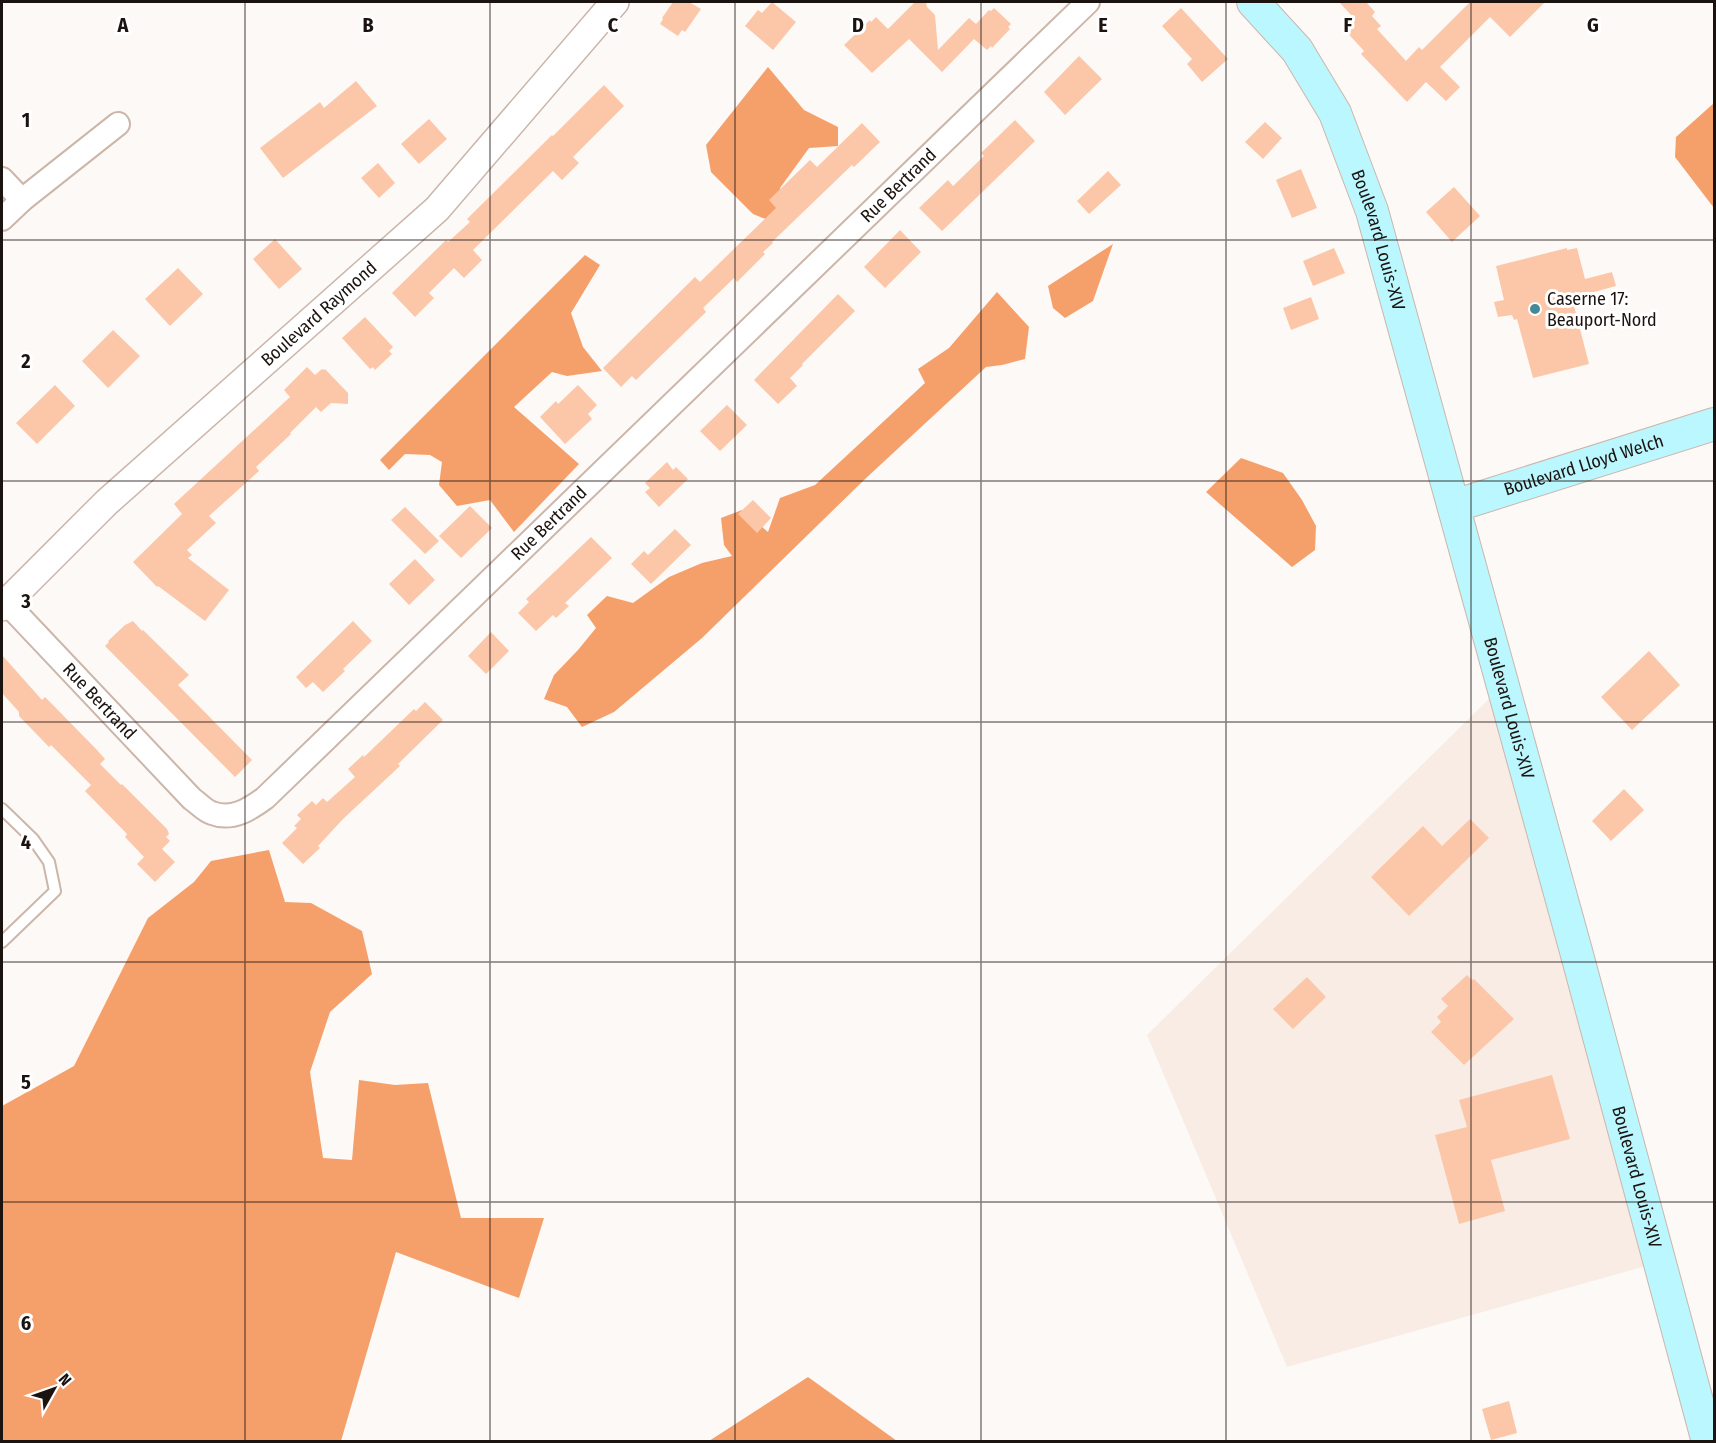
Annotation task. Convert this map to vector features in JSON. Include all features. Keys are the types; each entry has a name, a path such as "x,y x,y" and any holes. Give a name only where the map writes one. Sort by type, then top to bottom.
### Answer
{"main road":[{"name":"Boulevard Louis-XIV","path":"1253,2 1296,50 1335,113 1372,211 1630,1148 1708,1442"},
{"name":"Boulevard Lloyd Welch","path":"1454,506 1714,424"}],"street":[{"name":"Boulevard Raymond","path":"3,602 107,502 437,209 615,2"},
{"name":"Rue Bertrand","path":"3,602 192,799 211,813 231,816 248,810 265,798 1076,6"},
{"path":"2,219 22,200 118,124"},
{"path":"2,179 22,200"}],"lane":[{"path":"2,809 33,839 49,862 55,891 2,942"}],"shaded area":[{"path":"768,67 804,110 838,127 838,146 809,148 780,188 783,226 753,214 711,172 706,145"},
{"path":"1714,103 1714,208 1675,157 1676,137"},
{"path":"1113,244 1093,301 1065,318 1053,308 1048,286"},
{"path":"585,255 600,265 571,313 583,347 602,371 567,376 552,372 514,407 579,464 514,532 490,500 457,506 439,485 442,462 430,455 405,454 389,470 380,460"},
{"path":"997,292 1029,327 1025,359 986,367 864,480 702,638 614,712 582,727 567,707 544,699 554,675 596,628 587,615 607,596 633,603 669,577 702,563 732,556 724,545 721,518 742,510 768,532 780,498 815,485 925,383 918,369 949,348"},
{"path":"1241,458 1283,473 1302,500 1316,526 1315,550 1292,567 1206,492"},
{"path":"1503,685 1660,1262 1287,1367 1147,1035"},
{"path":"269,850 285,902 311,903 362,931 372,974 330,1012 310,1072 323,1158 352,1160 359,1080 395,1085 428,1083 461,1218 544,1218 519,1298 396,1252 341,1441 2,1441 2,1106 74,1066 148,918 194,882 211,861"},
{"path":"808,1377 897,1441 709,1441"}],"building":[{"path":"673,2 689,2 701,9 685,32 682,30 678,36 660,24"},
{"path":"772,2 796,22 773,50 745,26 758,10 762,13"},
{"path":"915,2 926,2 927,7 935,15 938,50 969,18 976,24 989,10 994,8 1011,24 1008,27 1010,29 992,48 991,46 987,50 974,39 942,72 909,39 872,73 844,45 876,17 888,29"},
{"path":"1339,2 1366,2 1375,12 1372,16 1381,26 1377,29 1406,61 1419,47 1422,50 1470,2 1545,2 1510,37 1490,17 1440,67 1460,87 1446,101 1426,82 1407,102 1361,54 1364,51 1343,28 1354,18"},
{"path":"1181,8 1228,59 1202,82 1187,64 1192,59 1162,26"},
{"path":"1079,56 1102,79 1065,115 1044,92"},
{"path":"356,81 377,106 283,178 260,148 320,102 324,108"},
{"path":"604,85 624,106 573,157 579,163 562,180 553,171 473,250 482,260 464,278 454,268 429,293 434,298 415,317 392,293 446,240 448,242 470,222 467,219"},
{"path":"429,119 447,139 419,164 401,144"},
{"path":"1015,120 1035,141 942,231 919,208 948,180 953,186 984,156 981,153"},
{"path":"1265,122 1282,138 1263,159 1245,142"},
{"path":"862,123 880,142 854,167 852,165 772,242 763,252 765,254 737,282 734,278 703,308 706,312 636,380 632,376 621,387 603,368 695,277 700,282 776,208 769,200 810,160 817,167"},
{"path":"378,163 395,183 379,198 361,178"},
{"path":"1301,169 1317,208 1292,218 1276,180"},
{"path":"1108,171 1121,185 1089,214 1077,201"},
{"path":"1454,187 1480,216 1452,242 1426,212"},
{"path":"900,230 921,252 885,288 864,267"},
{"path":"275,239 302,269 279,289 253,259"},
{"path":"1334,248 1345,273 1313,286 1303,261"},
{"name":"Caserne 17: Beauport-Nord","path":"1567,248 1567,250 1577,248 1585,279 1612,272 1616,286 1572,298 1589,364 1533,378 1517,319 1514,320 1512,315 1498,317 1494,302 1504,300 1496,266"},
{"path":"178,268 203,294 170,326 145,299"},
{"path":"838,294 855,311 790,378 797,386 778,404 754,380"},
{"path":"1311,297 1319,319 1291,330 1283,308"},
{"path":"365,317 393,347 389,351 392,354 375,370 373,367 370,369 342,338"},
{"path":"113,330 140,356 108,388 82,361"},
{"path":"307,367 315,375 325,369 348,393 348,404 331,403 321,412 316,407 256,467 259,471 209,516 216,523 187,550 192,555 188,558 229,590 205,621 157,587 133,562 182,514 174,504 290,397 284,390"},
{"path":"55,385 75,406 37,444 16,423"},
{"path":"578,385 597,405 588,414 592,419 565,444 540,417 556,401 558,404"},
{"path":"727,405 747,425 720,451 700,431"},
{"path":"667,462 673,470 676,467 688,479 659,507 645,492 650,488 645,483"},
{"path":"753,500 771,518 757,533 738,514"},
{"path":"470,506 492,528 461,558 439,536"},
{"path":"405,507 439,541 425,554 391,520"},
{"path":"675,529 691,545 651,584 631,564 644,551 648,555"},
{"path":"591,537 612,558 565,603 569,606 556,618 553,615 536,631 518,613 529,602 526,599"},
{"path":"415,559 435,580 409,605 389,584"},
{"path":"133,621 189,675 178,685 252,760 235,777 105,646 125,625"},
{"path":"353,621 372,641 323,692 313,682 306,688 296,677"},
{"path":"491,632 509,651 486,674 468,656"},
{"path":"1649,651 1680,685 1632,730 1601,697"},
{"path":"2,655 42,700 45,697 97,750 105,759 100,764 167,829 169,834 166,837 170,841 162,849 175,862 155,882 137,864 144,857 125,837 127,834 85,791 91,785 19,716 19,712 2,693"},
{"path":"425,702 443,720 398,764 400,766 343,819 318,846 320,848 303,864 282,843 297,828 294,826 301,819 297,815 312,801 316,805 323,798 327,802 355,777 348,769 363,755 364,757 414,709 416,711"},
{"path":"1624,789 1644,810 1611,841 1592,821"},
{"path":"1470,819 1489,838 1409,916 1371,877 1423,826 1442,846"},
{"path":"1467,975 1472,980 1474,979 1514,1019 1464,1065 1431,1032 1441,1022 1437,1017 1448,1006 1441,999"},
{"path":"1307,977 1326,997 1293,1029 1273,1009"},
{"path":"1552,1075 1570,1139 1491,1160 1505,1211 1459,1224 1435,1135 1467,1127 1459,1100"},
{"path":"1509,1401 1517,1433 1491,1440 1482,1409"}],"place":[{"name":"Caserne 17: Beauport-Nord","path":"1535,309"}]}
